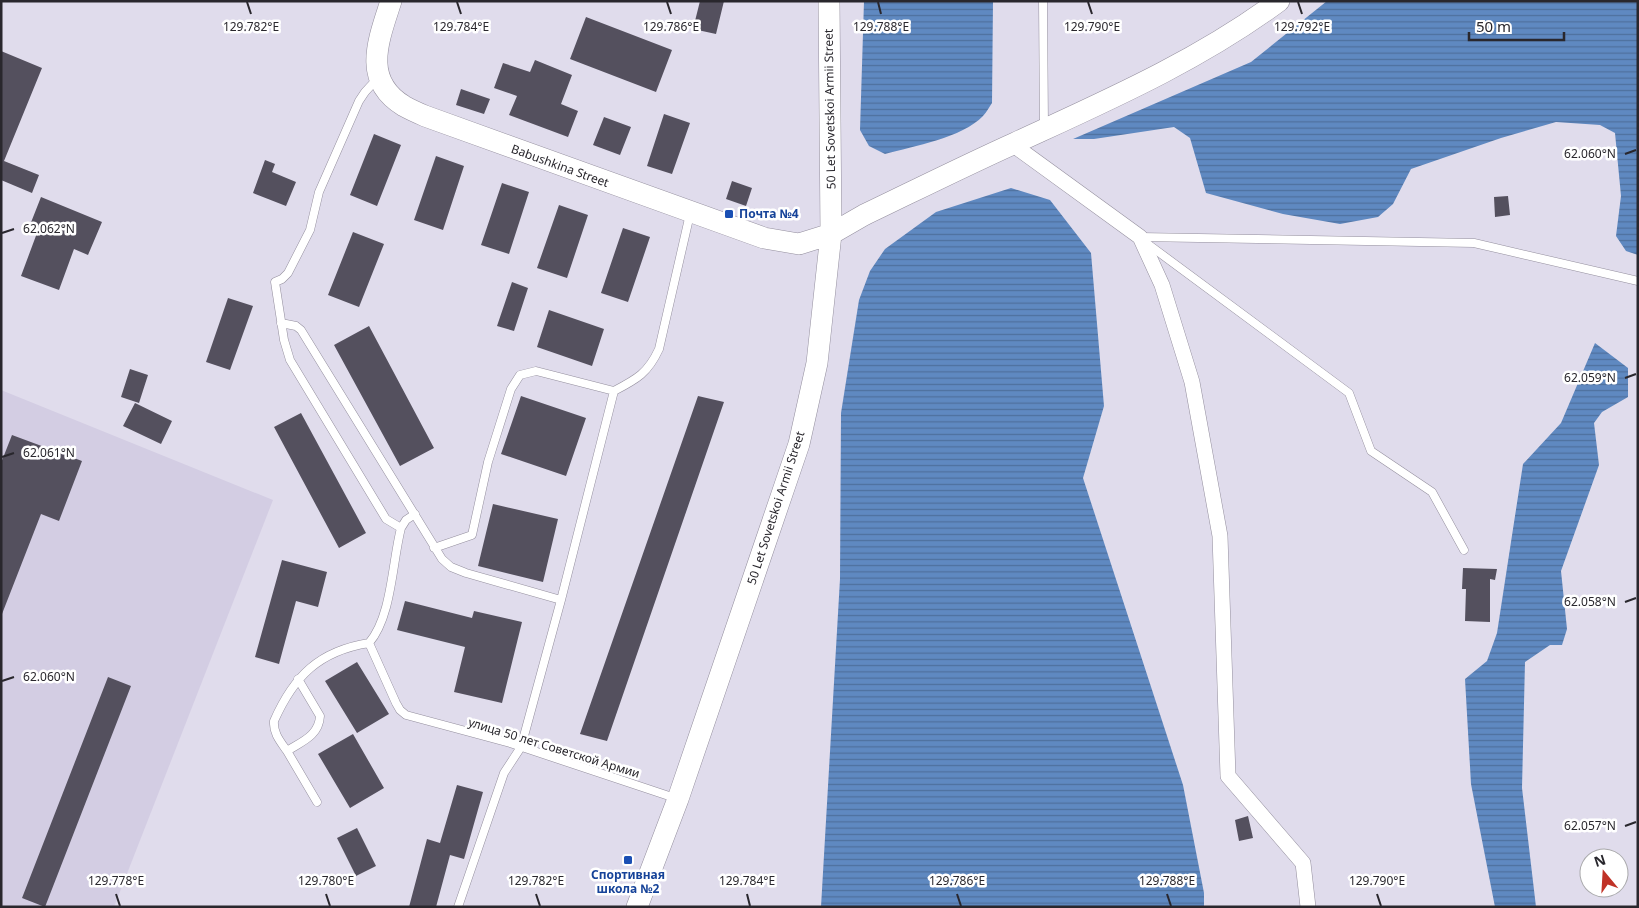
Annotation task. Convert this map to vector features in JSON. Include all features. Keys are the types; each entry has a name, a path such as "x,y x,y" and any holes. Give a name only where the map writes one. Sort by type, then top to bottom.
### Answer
{"street":[{"path":"379,78 376,57 378,41 391,1"},
{"name":"50 Let Sovetskoi Armii Street","path":"637,907 678,799 799,444 817,363 831,234 829,1"},
{"name":"Babushkina Street","path":"379,78 387,91 395,99 404,106 425,116 690,213 764,238 799,244 831,234 864,215 1141,84 1206,50 1249,23 1279,1"},
{"path":"1012,144 1140,237 1162,284 1192,382 1220,536 1228,776 1303,863 1308,907"}],"lane":[{"path":"1043,1 1044,130"},
{"path":"379,78 359,101 319,192 310,230 288,273 275,282 284,340 295,369 379,509 386,519 401,528"},
{"path":"434,548 472,535 488,462 511,389 520,376 536,371 614,392 638,379 653,362 659,349 690,213"},
{"path":"1140,237 1474,243 1638,281"},
{"path":"1140,237 1349,393 1371,451 1432,492 1464,550"},
{"path":"281,323 296,326 301,330 442,559 451,567 466,573 561,600"},
{"path":"458,907 504,773 521,747 614,392"},
{"path":"317,802 273,729 274,721 298,680 307,669 350,646 369,643 377,634 383,619 401,528 406,520 415,514"},
{"name":"улица 50 лет Советской Армии","path":"369,643 396,703 406,715 521,747 678,799"},
{"path":"287,751 312,736 320,724 320,716 298,680"}],"shaded area":[{"path":"1,390 273,500 114,907 1,907"}],"water":[{"path":"864,1 993,1 992,103 986,113 974,124 963,130 923,144 885,154 869,146 860,130"},
{"path":"1327,1 1638,1 1638,255 1626,251 1616,236 1621,196 1615,133 1600,125 1556,122 1501,138 1411,169 1393,204 1378,217 1340,224 1283,214 1206,193 1190,138 1174,127 1094,139 1073,139 1251,62"},
{"path":"1011,188 1050,200 1091,253 1104,406 1083,478 1183,785 1204,893 1204,907 821,907 840,579 841,413 859,300 870,271 885,249 936,212"},
{"path":"1595,343 1628,368 1628,397 1602,412 1594,423 1599,465 1561,571 1567,629 1562,645 1550,645 1525,662 1522,788 1536,907 1495,907 1471,784 1465,679 1487,661 1497,633 1523,464 1561,423"}],"building":[{"path":"700,1 724,1 716,34 693,29"},
{"path":"586,17 672,50 656,92 570,59"},
{"path":"1,51 42,68 4,161 39,175 32,193 1,180"},
{"path":"535,60 572,75 561,104 578,111 568,137 509,115 517,96 494,88 503,63 530,72"},
{"path":"461,89 490,99 484,114 456,105"},
{"path":"664,114 690,123 672,174 647,166"},
{"path":"604,117 631,127 620,155 593,145"},
{"path":"374,134 401,145 377,206 350,195"},
{"path":"436,156 464,166 443,230 414,220"},
{"path":"265,160 275,164 272,172 296,182 286,206 253,193"},
{"path":"732,181 752,188 746,206 726,199"},
{"path":"502,183 529,192 509,254 481,245"},
{"path":"1508,196 1510,215 1495,217 1494,197"},
{"path":"41,197 102,222 88,255 74,249 59,290 21,276 37,233 28,230"},
{"path":"559,205 588,215 567,278 537,268"},
{"path":"623,228 650,237 628,302 601,293"},
{"path":"353,232 384,244 359,307 328,295"},
{"path":"512,282 528,288 514,331 497,326"},
{"path":"228,298 253,306 230,370 206,362"},
{"path":"549,310 604,329 592,366 537,347"},
{"path":"369,326 434,448 400,466 334,345"},
{"path":"130,369 148,375 139,403 121,397"},
{"path":"521,396 586,418 566,476 501,454"},
{"path":"698,396 724,402 607,741 580,734"},
{"path":"135,403 172,421 161,444 123,426"},
{"path":"301,413 366,533 339,548 274,427"},
{"path":"12,435 82,461 59,521 41,514 2,614 1,463"},
{"path":"493,504 558,519 543,582 478,566"},
{"path":"282,560 327,572 318,607 296,601 279,664 255,657"},
{"path":"1463,568 1497,569 1495,580 1490,579 1490,622 1465,621 1466,589 1462,589"},
{"path":"405,601 472,618 474,611 522,622 502,703 454,692 465,647 397,630"},
{"path":"357,662 389,714 357,733 325,681"},
{"path":"108,677 131,686 45,907 22,898"},
{"path":"353,734 384,788 350,808 318,754"},
{"path":"457,785 483,792 464,859 450,855 436,907 409,907 427,839 440,843"},
{"path":"1248,816 1253,838 1239,841 1235,820"},
{"path":"357,828 376,866 356,876 337,838"}],"place":[{"name":"Почта №4","path":"729,214"},
{"name":"Спортивная школа №2","path":"628,860"}]}
